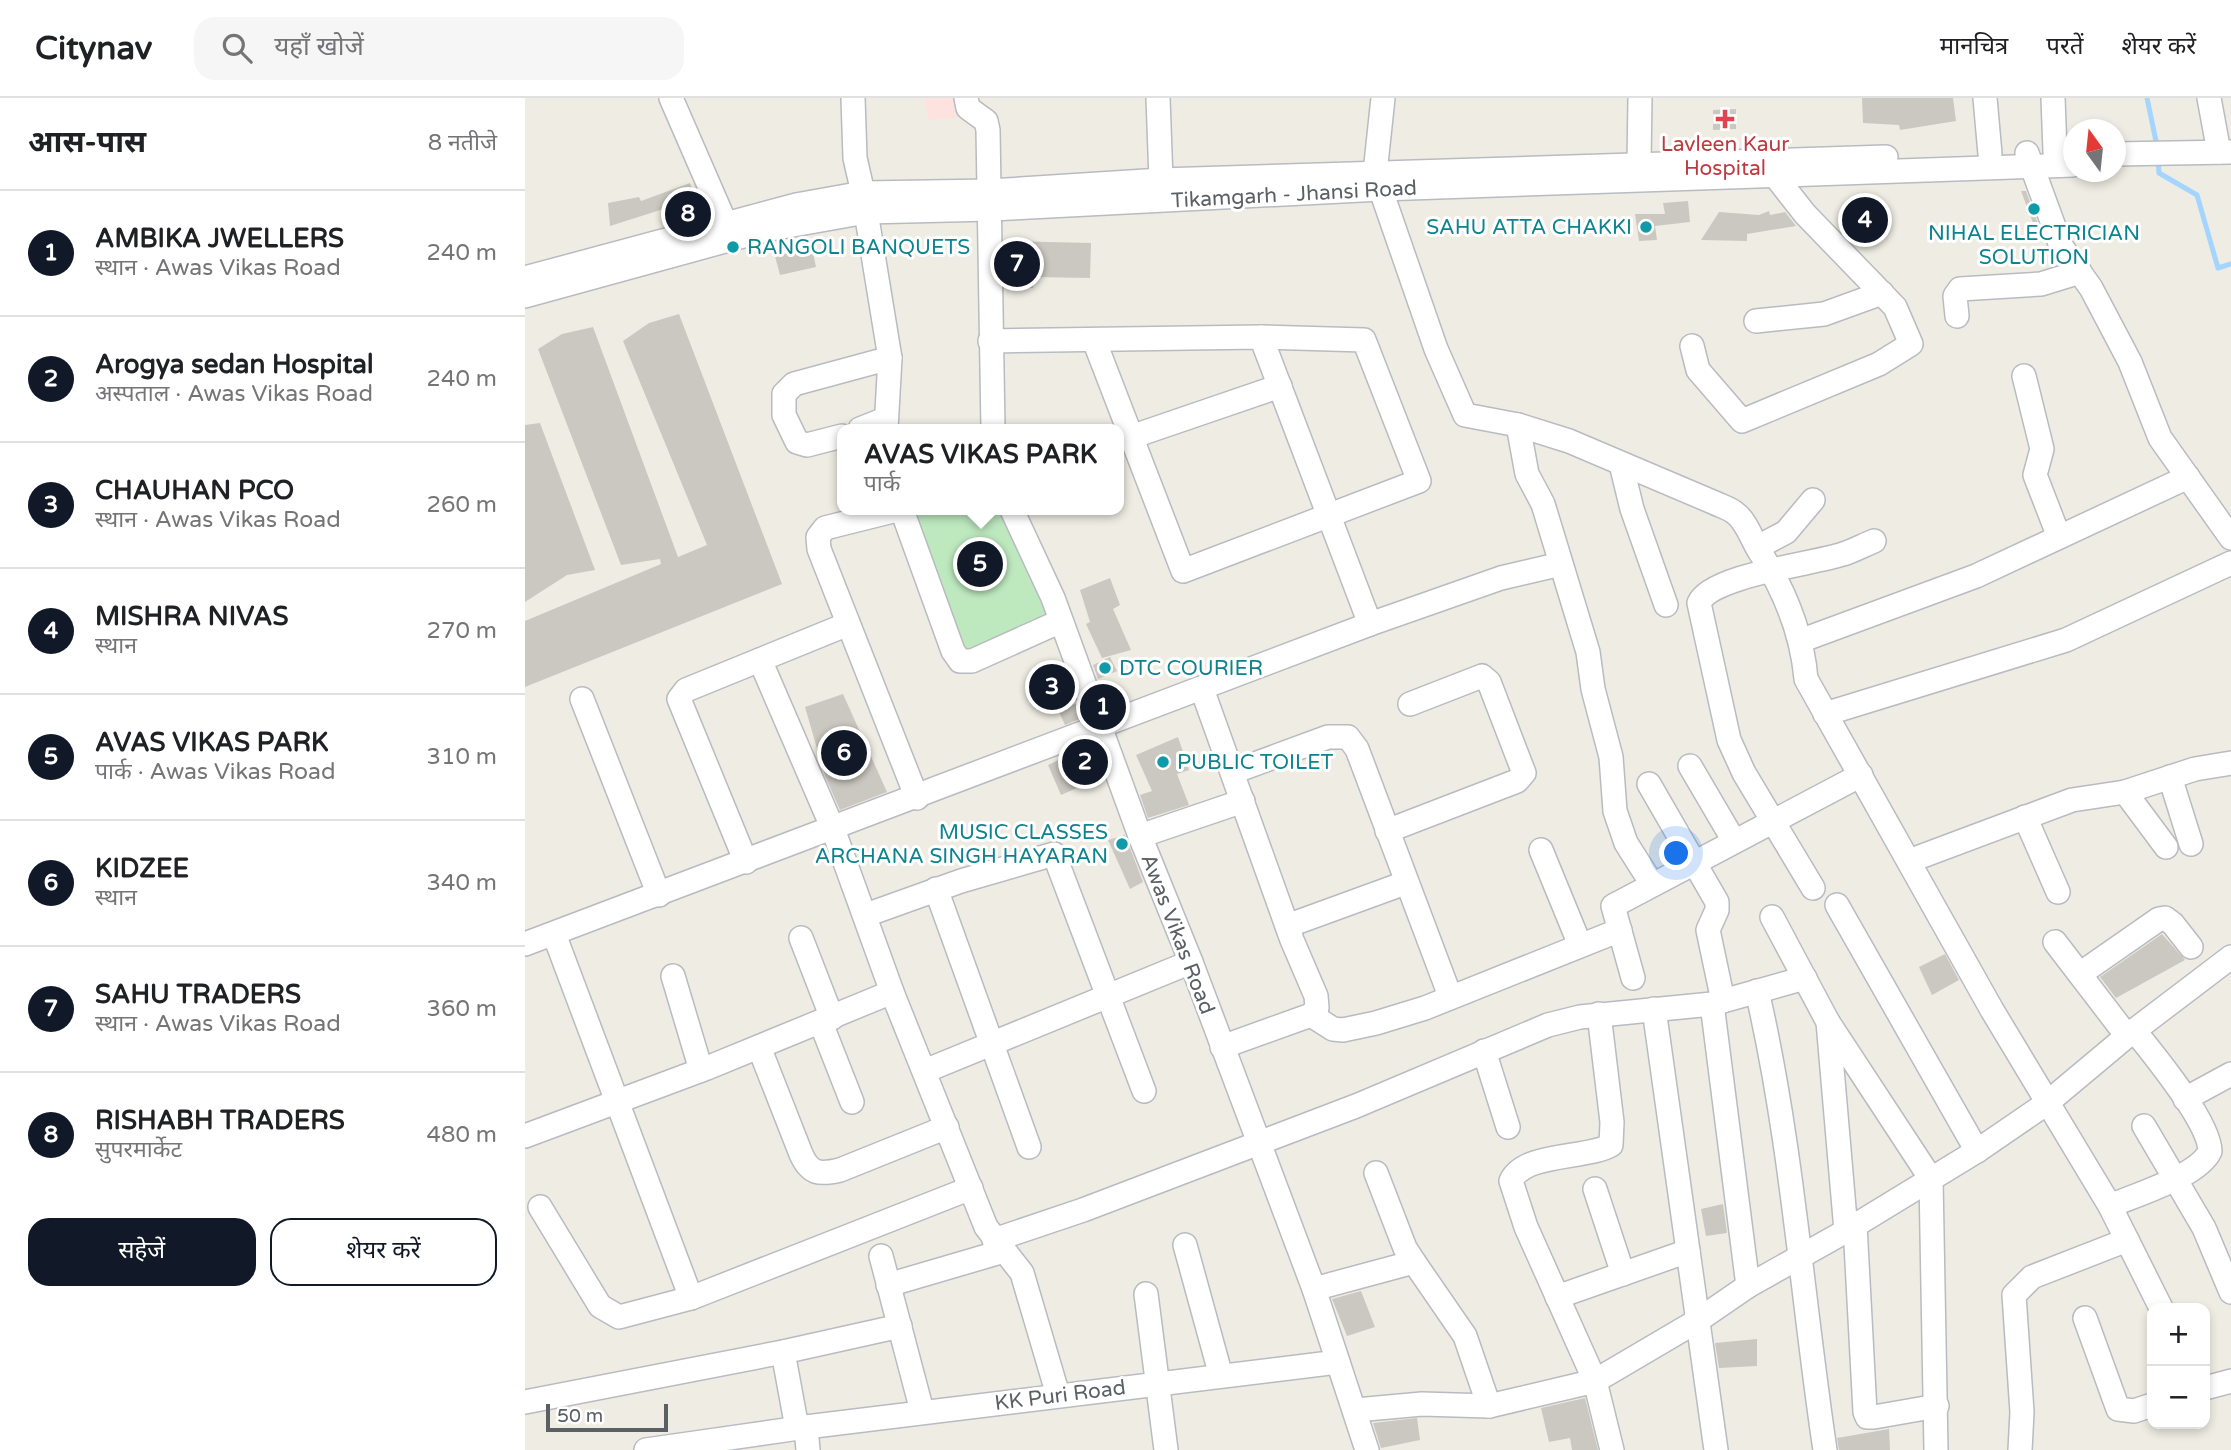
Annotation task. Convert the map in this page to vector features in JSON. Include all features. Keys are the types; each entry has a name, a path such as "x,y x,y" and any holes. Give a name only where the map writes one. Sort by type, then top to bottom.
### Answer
{"street":[{"path":"671,98 729,231"},
{"path":"853,98 855,158 890,358 886,424"},
{"path":"966,98 968,108 986,121 991,200 990,341 993,424"},
{"path":"1158,98 1161,180"},
{"path":"1383,98 1378,181 1432,337 1465,415 1518,425 1569,441 1655,476 1673,487 1735,513 1772,568 1791,610 1800,641 1806,680 2047,1102 2110,1206 2158,1303"},
{"path":"1639,163 1640,98"},
{"path":"1985,98 1990,154"},
{"path":"2053,98 2063,147"},
{"path":"2131,158 2227,156 2209,98"},
{"path":"525,278 729,231 799,223 865,203 991,200 1161,180 1378,181 1639,163 1808,167 1990,154 2030,159 2063,152"},
{"path":"2030,159 2061,246 2080,272 2130,362 2160,438 2230,535"},
{"name":"Tikamgarh - Jhansi Road","path":"991,200 1378,181 1776,177 1808,167 2030,159 2063,164"},
{"path":"1692,346 1698,370 1742,421 1879,364 1911,344 1895,307 1805,214 1776,177"},
{"path":"525,296 729,231"},
{"path":"1957,316 1955,296 1960,289 2041,284 2080,272"},
{"path":"1756,321 1824,314 1882,293"},
{"path":"990,341 1261,337 1364,340 1419,481 1183,571 1094,340"},
{"path":"1261,337 1370,624"},
{"path":"837,437 807,445 797,442 784,415 784,394 794,384 890,358"},
{"path":"2024,376 2042,449 2035,475 2059,537"},
{"path":"1131,437 1280,386"},
{"path":"1518,425 1527,474 1543,503 1588,652 1593,689 1611,757 1615,811 1626,843 1653,884"},
{"path":"1621,464 1632,509 1666,605"},
{"path":"1800,641 1926,596 2188,477"},
{"path":"1758,547 1786,532 1813,500"},
{"path":"877,515 825,528 818,537 819,549 917,798"},
{"path":"904,515 953,651 960,661 972,661 1061,621"},
{"name":"Awas Vikas Road","path":"1014,515 1061,621 1099,729 1191,962 1314,1289 1367,1450"},
{"path":"1813,888 1729,740 1699,603 1712,590 1772,568 1832,557 1874,541"},
{"path":"1825,714 2066,639 2231,563"},
{"path":"525,944 917,798 1370,624 1501,578 1561,564"},
{"path":"746,862 679,699 686,690 848,624"},
{"path":"760,660 833,829 892,992 971,1188 999,1245 1022,1273 1058,1395"},
{"path":"1387,831 1517,781 1524,773 1489,682 1482,676 1410,704"},
{"path":"1202,689 1287,926 1316,996 1317,1008 1311,1015 1222,1047"},
{"path":"582,699 659,895"},
{"path":"1233,772 1328,737 1348,737 1357,749 1405,883 1450,996"},
{"path":"1909,861 2072,800 2125,792 2170,777 2231,763"},
{"path":"1690,766 1734,841"},
{"path":"1633,978 1613,906 1692,861 1774,823 1861,775"},
{"path":"2170,777 2191,844"},
{"path":"1649,784 1718,906 1708,930 1748,1286"},
{"path":"2125,792 2165,847"},
{"path":"1140,836 1243,801"},
{"path":"2025,817 2058,892"},
{"path":"1541,850 1580,945"},
{"path":"866,915 936,889 1054,854 1144,1091"},
{"path":"1287,926 1405,883"},
{"path":"936,889 1029,1147"},
{"path":"1837,905 1977,1151"},
{"path":"1772,917 1828,1022 1931,1179 1936,1450"},
{"path":"2080,974 2159,919 2165,918 2173,924 2191,947"},
{"path":"1311,1015 1333,1029 1343,1030 1413,1012 1619,930"},
{"path":"554,934 691,1298"},
{"path":"801,938 852,1102"},
{"path":"2055,942 2185,1099 2210,1148 2203,1161 2176,1178 2110,1206"},
{"path":"1356,1410 1422,1404 1489,1406 1595,1381 1697,1321 1748,1286 1851,1228 1977,1151 2047,1102 2131,1033 2231,957"},
{"path":"925,1070 1191,962"},
{"path":"673,976 701,1070"},
{"path":"888,1284 999,1245 1083,1210 1356,1106 1548,1025 1599,1014 1718,1002 1805,978"},
{"path":"1757,991 1781,1112 1825,1450"},
{"path":"525,1136 827,1021 892,992"},
{"path":"1654,1010 1716,1450"},
{"path":"1599,1014 1612,1122 1611,1145 1552,1158 1520,1171 1511,1181 1526,1227 1595,1381 1612,1450"},
{"path":"1828,1022 1851,1228 1864,1412 1867,1417 1874,1417 1937,1406"},
{"path":"759,1047 800,1154 807,1168 814,1173 840,1170 947,1127"},
{"path":"1484,1051 1508,1127"},
{"path":"2185,1099 2231,1074"},
{"path":"2144,1126 2204,1228 2231,1292"},
{"path":"1376,1173 1405,1248 1469,1343 1489,1406"},
{"path":"540,1207 589,1289 611,1315 619,1317 691,1298 971,1188"},
{"path":"1595,1189 1623,1274"},
{"path":"2020,1450 2022,1401 2014,1295 2032,1277 2127,1240"},
{"path":"1185,1245 1221,1376"},
{"path":"1557,1297 1688,1251"},
{"path":"881,1256 922,1411"},
{"path":"1314,1289 1415,1262"},
{"path":"1146,1294 1166,1450"},
{"path":"2085,1318 2118,1409 2134,1411 2147,1407"},
{"path":"525,1402 783,1352 900,1326"},
{"path":"783,1352 808,1450"},
{"name":"KK Puri Road","path":"646,1450 689,1447 802,1427 922,1411 1338,1362"},
{"path":"2210,1387 2231,1381"}],"shaded area":[{"path":"925,98 960,98 962,117 928,120"},
{"path":"1096,736 1110,774 1076,787 1059,751"}],"green space":[{"path":"909,515 1009,515 1056,616 965,661"}],"building":[{"path":"1862,98 1953,98 1956,121 1900,130 1899,125 1863,123"},
{"path":"1736,109 1736,129 1713,130 1713,110"},
{"path":"690,183 695,199 610,226 608,203 639,197 641,201"},
{"path":"2021,191 2026,191 2039,227 2033,223"},
{"path":"1688,201 1690,222 1655,226 1657,240 1639,241 1635,214 1665,214 1663,203"},
{"path":"1873,202 1883,237 1853,240 1851,203"},
{"path":"1769,211 1770,215 1785,212 1796,226 1747,234 1747,241 1701,240 1719,212 1759,215"},
{"path":"1004,241 1091,243 1090,278 1034,277 1033,288 1005,288"},
{"path":"812,248 816,267 780,275 775,256"},
{"path":"679,314 782,584 525,687 525,621 661,564 660,559 621,565 538,349 562,334 593,327 678,557 707,545 623,341 649,323"},
{"path":"540,423 595,570 567,575 525,602 525,425"},
{"path":"1110,578 1120,605 1113,609 1131,650 1102,658 1086,624 1090,622 1080,590"},
{"name":"DTC COURIER","path":"1110,657 1117,671 1098,679 1093,665"},
{"path":"1058,673 1070,706 1077,703 1082,718 1065,725 1054,701 1047,703 1038,678"},
{"path":"843,694 887,792 840,810 825,776 805,707"},
{"path":"1178,737 1189,770 1177,774 1189,805 1148,818 1140,795 1152,791 1136,755"},
{"path":"1090,745 1102,777 1061,795 1048,765"},
{"path":"1125,835 1143,882 1130,889 1108,840"},
{"path":"2162,934 2185,960 2116,998 2100,977"},
{"path":"1945,954 1959,980 1932,995 1919,967"},
{"path":"1723,1204 1727,1233 1706,1236 1701,1209"},
{"path":"1361,1291 1375,1327 1347,1336 1332,1299"},
{"path":"1757,1339 1757,1366 1719,1368 1715,1343"},
{"path":"1585,1398 1598,1450 1572,1450 1570,1438 1549,1442 1541,1408"},
{"path":"1417,1418 1420,1440 1381,1448 1373,1423"},
{"path":"1889,1429 1890,1450 1839,1450 1837,1438"}],"waterway":[{"path":"2147,98 2157,146"},
{"path":"2158,159 2159,173 2197,195 2218,268 2231,264"}],"place":[{"name":"Lavleen Kaur Hospital","path":"1725,119"},
{"name":"NIHAL ELECTRICIAN SOLUTION","path":"2034,209"},
{"name":"RISHABH TRADERS","path":"688,214"},
{"name":"MISHRA NIVAS","path":"1865,220"},
{"name":"SAHU ATTA CHAKKI","path":"1646,227"},
{"name":"RANGOLI BANQUETS","path":"733,247"},
{"name":"SAHU TRADERS","path":"1017,264"},
{"name":"AVAS VIKAS PARK","path":"980,564"},
{"name":"DTC COURIER","path":"1105,668"},
{"name":"CHAUHAN PCO","path":"1052,687"},
{"name":"AMBIKA JWELLERS","path":"1103,707"},
{"name":"KIDZEE","path":"844,753"},
{"name":"Arogya sedan Hospital","path":"1085,762"},
{"name":"PUBLIC TOILET","path":"1163,762"},
{"name":"MUSIC CLASSES ARCHANA SINGH HAYARAN","path":"1122,844"}]}
